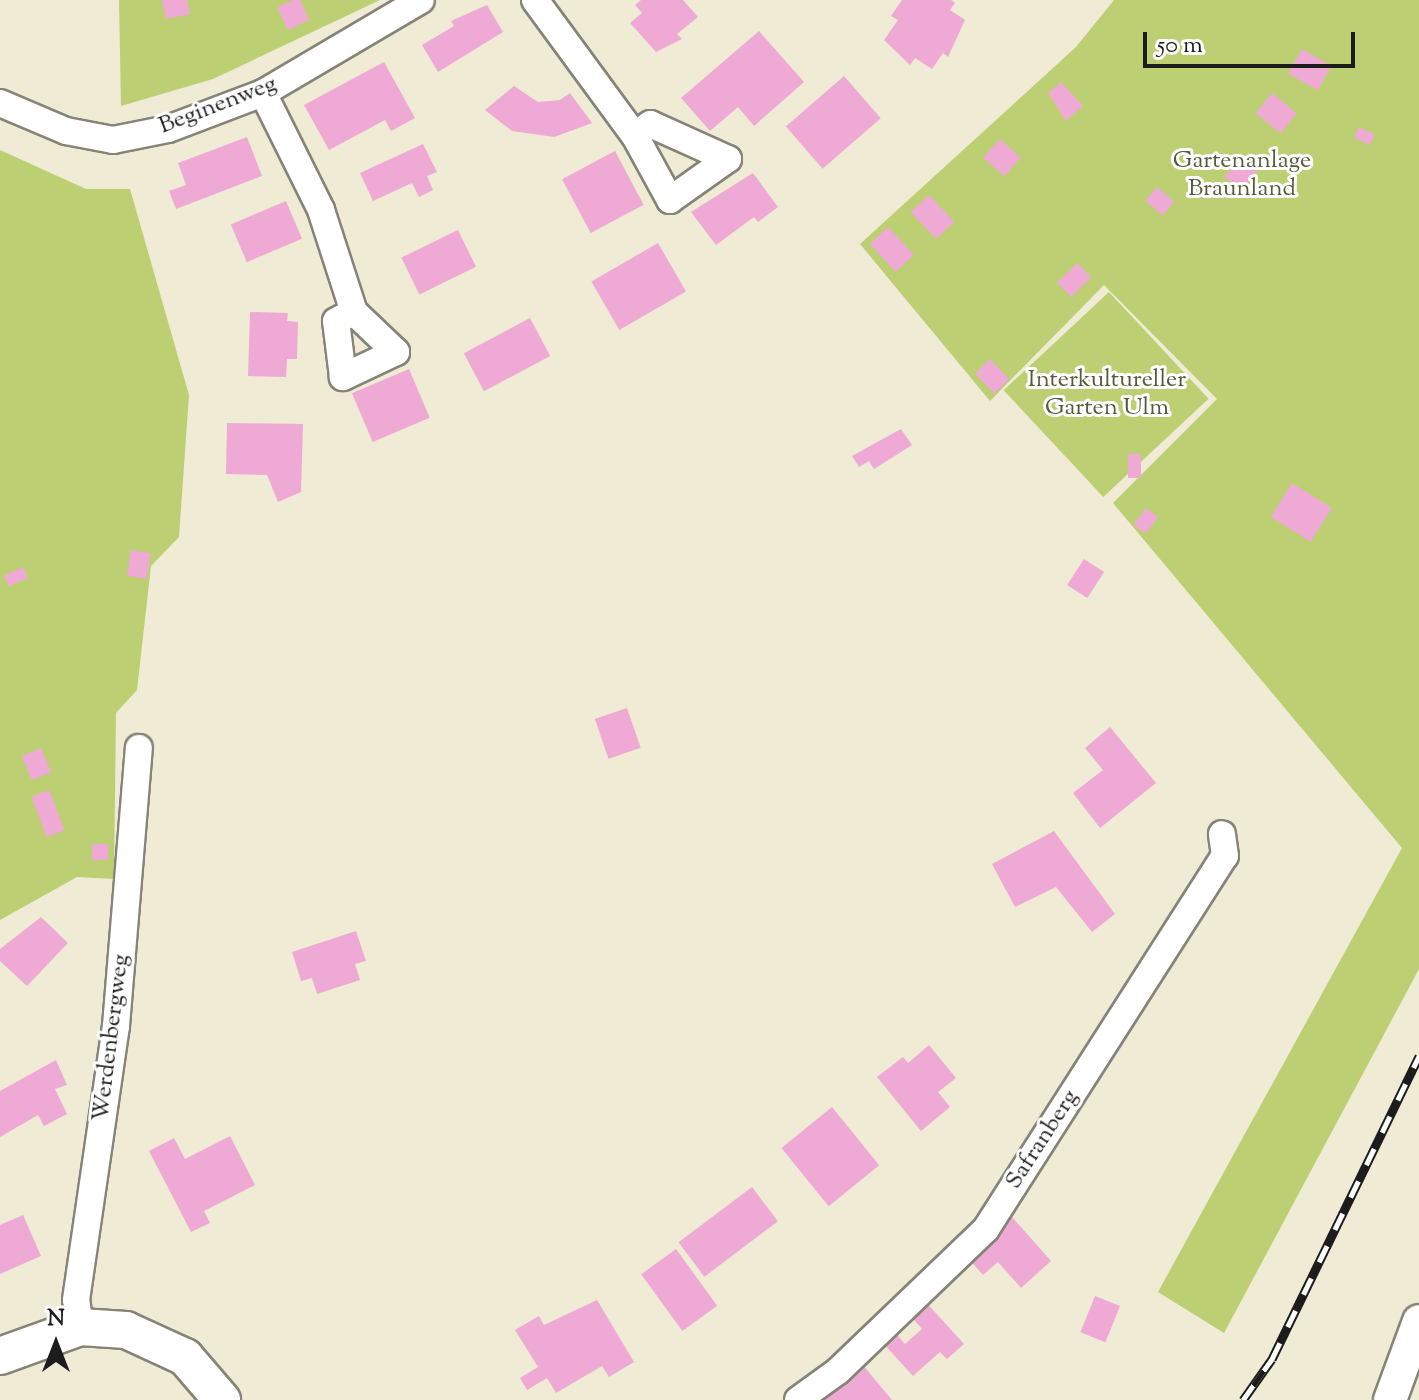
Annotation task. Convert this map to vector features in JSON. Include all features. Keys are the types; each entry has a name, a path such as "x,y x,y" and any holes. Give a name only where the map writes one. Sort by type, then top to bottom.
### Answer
{"main road":[{"path":"0,1356 80,1327 126,1330 169,1346 201,1370 222,1400"}],"street":[{"name":"Beginenweg","path":"0,103 66,131 113,140 168,129 263,93 421,0"},
{"path":"535,0 635,136"},
{"path":"263,93 321,210 354,312"},
{"name":"Werdenbergweg","path":"80,1327 76,1300 116,1026 139,748"},
{"name":"Safranberg","path":"798,1400 838,1371 986,1229 1225,856 1222,834"},
{"path":"1390,1400 1419,1321"}],"green space":[{"path":"119,0 380,0 213,79 121,106"},
{"name":"Gartenanlage Braunland","path":"1114,0 1419,0 1419,969 1224,1333 1158,1292 1402,848 1113,503 1217,399 1104,285 990,401 860,244 1076,47"},
{"path":"0,150 86,189 130,189 189,395 179,537 151,566 137,690 116,713 114,879 77,877 0,920"},
{"name":"Interkultureller Garten Ulm","path":"1109,292 1209,399 1103,497 1004,390"}],"building":[{"path":"162,0 187,0 190,14 166,19"},
{"path":"300,0 309,20 288,30 277,7"},
{"path":"641,0 683,0 698,17 677,34 682,39 656,52 630,23 642,13 635,5"},
{"path":"902,0 951,0 955,3 950,10 965,20 948,57 943,53 932,69 915,58 910,65 884,40 898,20 891,16"},
{"path":"487,5 503,32 438,72 422,45 454,26 451,21"},
{"path":"759,31 804,82 754,126 738,107 710,131 681,98"},
{"path":"1302,49 1331,66 1317,90 1288,73"},
{"path":"384,62 415,118 391,131 385,120 329,150 304,105"},
{"path":"844,76 881,118 823,169 786,127"},
{"path":"1061,82 1083,106 1066,121 1048,93"},
{"path":"514,86 538,102 560,100 570,93 592,123 554,137 512,131 485,110"},
{"path":"1272,93 1297,113 1281,133 1256,113"},
{"path":"1359,127 1375,134 1370,145 1354,138"},
{"path":"247,137 262,176 176,209 169,191 186,185 178,163"},
{"path":"1000,139 1021,158 1004,176 983,158"},
{"path":"423,144 437,172 427,176 433,190 419,197 412,183 373,201 360,173"},
{"path":"615,151 644,205 591,233 562,179"},
{"path":"1242,155 1259,169 1241,191 1224,177"},
{"path":"753,173 778,207 758,222 754,217 716,245 691,212"},
{"path":"1157,187 1174,202 1163,216 1145,201"},
{"path":"929,195 954,222 936,239 911,212"},
{"path":"286,201 302,239 247,262 231,224"},
{"path":"888,227 914,255 896,272 870,244"},
{"path":"458,230 476,267 419,294 401,258"},
{"path":"658,243 686,291 619,330 591,282"},
{"path":"1077,263 1091,277 1071,297 1057,283"},
{"path":"250,312 288,313 287,321 298,322 297,359 287,359 286,377 248,376"},
{"path":"530,318 550,356 484,391 464,353"},
{"path":"990,359 1009,379 994,394 975,374"},
{"path":"409,369 430,418 373,442 352,393"},
{"path":"227,423 303,424 301,492 278,502 267,475 226,474"},
{"path":"901,429 912,445 874,469 869,461 859,467 852,456"},
{"path":"1128,454 1141,454 1141,478 1128,478"},
{"path":"1292,483 1332,508 1311,542 1271,517"},
{"path":"1146,508 1158,517 1145,534 1133,525"},
{"path":"131,550 151,553 147,579 127,576"},
{"path":"1084,559 1104,572 1087,598 1067,585"},
{"path":"23,567 28,578 9,587 4,576"},
{"path":"627,708 641,748 609,759 595,719"},
{"path":"1110,727 1156,783 1100,828 1073,793 1103,770 1085,748"},
{"path":"41,748 51,772 32,780 22,756"},
{"path":"49,790 64,830 47,837 31,797"},
{"path":"1054,831 1115,914 1092,932 1056,887 1015,907 992,864"},
{"path":"92,844 108,844 108,860 92,860"},
{"path":"41,917 68,943 27,986 0,961 0,949"},
{"path":"356,931 366,961 355,964 360,980 317,994 312,978 301,981 292,952"},
{"path":"929,1045 956,1078 938,1092 950,1107 921,1131 877,1077 903,1057 908,1063"},
{"path":"56,1060 67,1085 55,1089 67,1114 44,1126 38,1115 0,1137 0,1091"},
{"path":"832,1107 879,1165 829,1206 781,1148"},
{"path":"230,1136 255,1185 204,1211 210,1223 191,1232 149,1151 174,1138 185,1159"},
{"path":"752,1187 778,1221 704,1277 679,1242"},
{"path":"23,1215 41,1256 0,1274 0,1225"},
{"path":"1012,1217 1051,1261 1021,1288 998,1262 983,1275 967,1257"},
{"path":"676,1249 717,1306 682,1331 641,1274"},
{"path":"1095,1296 1120,1306 1105,1342 1080,1332"},
{"path":"597,1300 634,1362 609,1377 602,1366 556,1393 547,1378 527,1390 520,1378 538,1367 515,1330 539,1316 544,1325"},
{"path":"924,1300 964,1344 947,1359 940,1352 913,1376 881,1341 893,1330 905,1344 922,1329 909,1314"},
{"path":"862,1364 892,1400 819,1400"}],"railway":[{"path":"1243,1400 1272,1359 1419,1056"}]}
